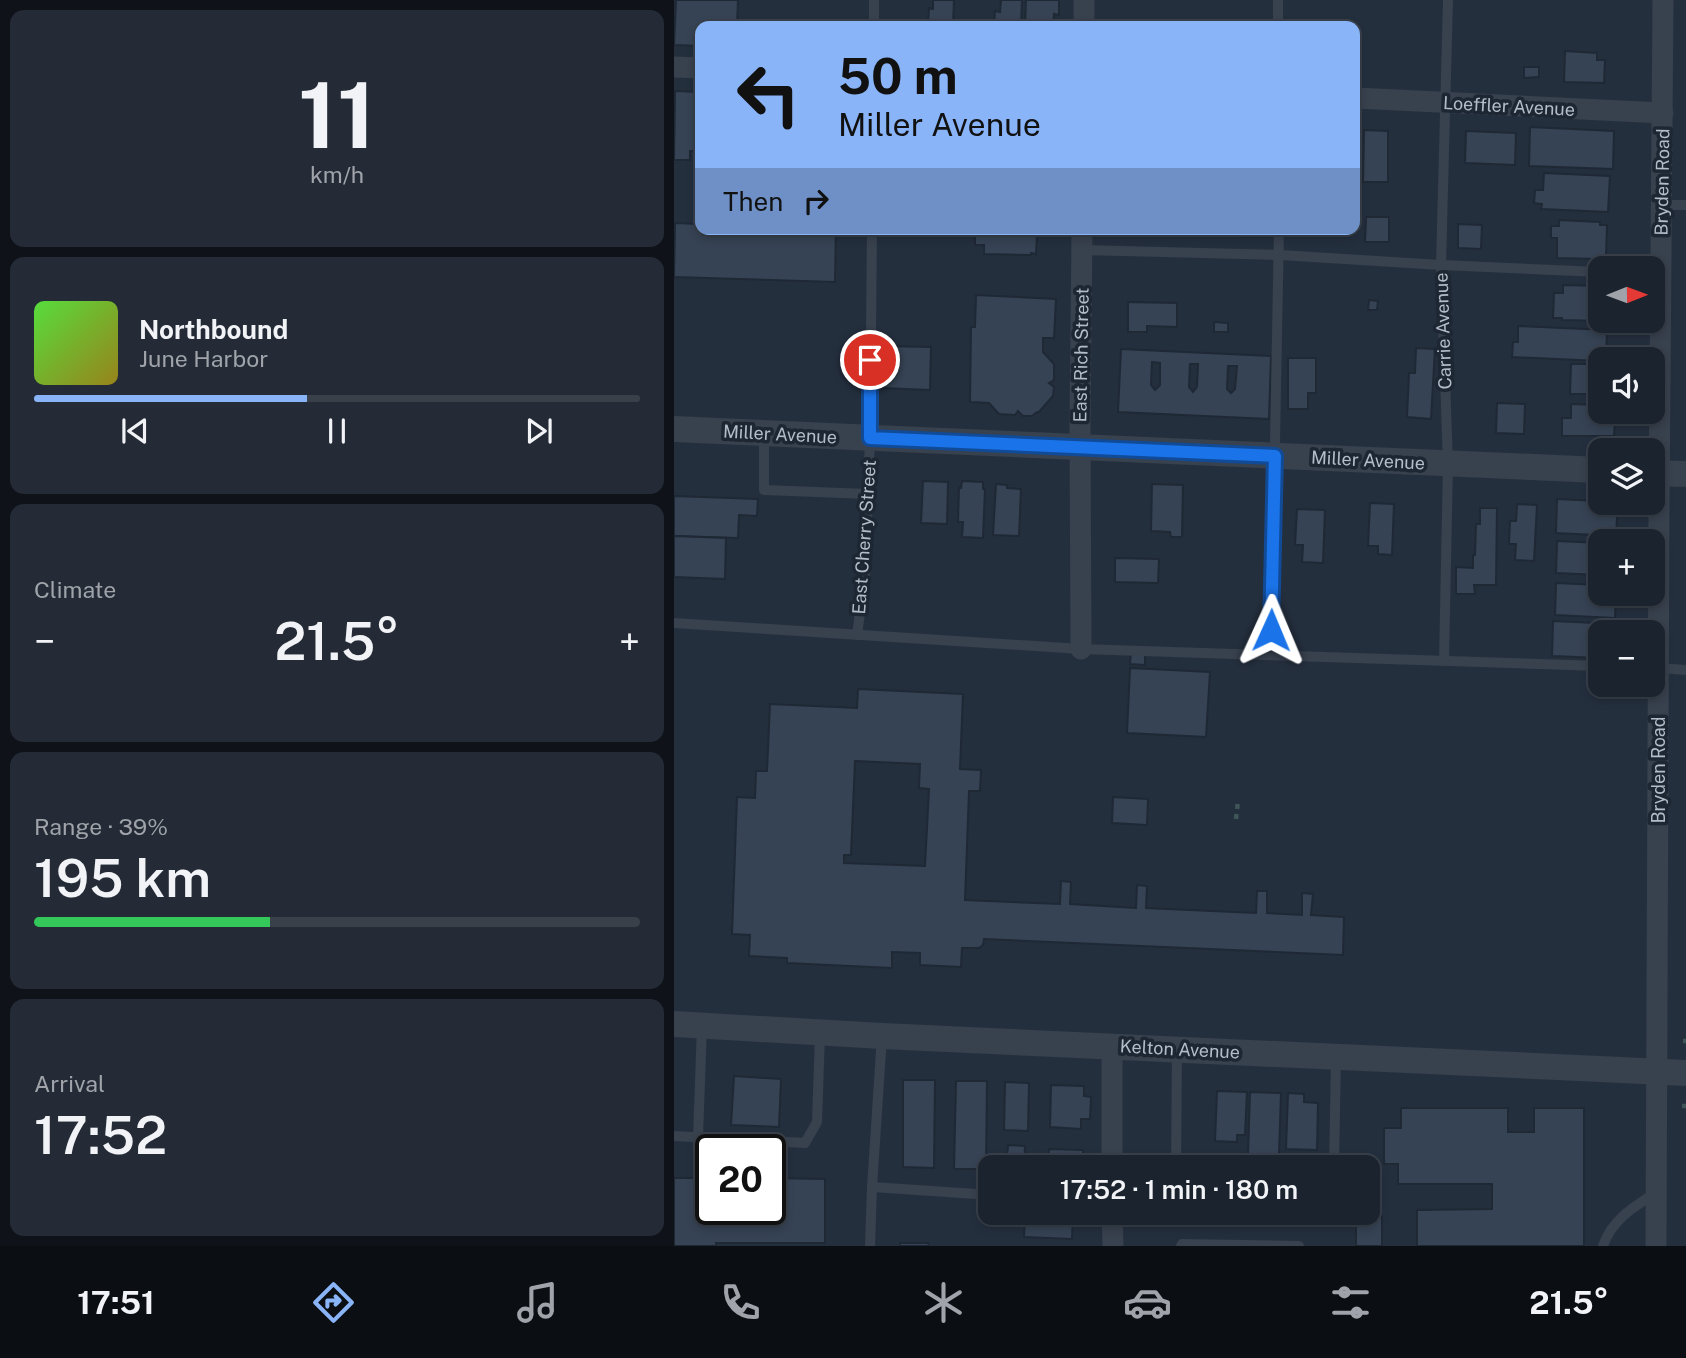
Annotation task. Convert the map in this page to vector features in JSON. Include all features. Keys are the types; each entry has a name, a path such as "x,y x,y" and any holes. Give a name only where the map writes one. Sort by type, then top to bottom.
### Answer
{"street":[{"path":"1084,0 1084,21"},
{"name":"Bryden Road","path":"1658,256 1662,205 1663,0"},
{"path":"674,67 695,68"},
{"name":"Loeffler Avenue","path":"1360,98 1663,113"},
{"name":"East Rich Street","path":"1081,649 1082,239"},
{"name":"Bryden Road","path":"1656,438 1657,333"},
{"name":"Miller Avenue","path":"674,429 1588,470"},
{"path":"1665,473 1686,474"},
{"name":"Bryden Road","path":"1655,620 1656,515"},
{"name":"Bryden Road","path":"1655,697 1658,1072 1656,1246"},
{"name":"Kelton Avenue","path":"674,1024 1686,1073"},
{"path":"1112,1046 1112,1155"},
{"path":"1112,1225 1113,1246"}],"lane":[{"path":"874,0 874,21"},
{"path":"1278,0 1278,21"},
{"name":"Carrie Avenue","path":"1444,661 1448,464 1441,265 1448,0"},
{"path":"1662,205 1686,205"},
{"name":"East Cherry Street","path":"857,635 865,576 870,438 872,235"},
{"path":"1271,655 1280,235"},
{"path":"1082,239 1280,255 1588,271"},
{"path":"764,433 764,490 868,494"},
{"path":"674,623 1081,649 1588,666"},
{"path":"1665,669 1686,670"},
{"path":"698,1134 702,1026"},
{"path":"786,1142 805,1143 817,1122 820,1033"},
{"path":"870,1246 882,1036"},
{"path":"1176,1155 1177,1049"},
{"path":"1334,1155 1336,1057"},
{"path":"674,1136 695,1137"},
{"path":"872,1187 978,1194"},
{"path":"1603,1246 1621,1217 1656,1192"},
{"path":"1181,1246 1299,1246"}],"path":[{"path":"1236,819 1238,801"}],"building":[{"path":"676,0 738,0 737,21 695,21 695,46 674,45"},
{"path":"933,0 954,0 953,21 928,21 929,8 933,9"},
{"path":"1001,0 1022,0 1021,21 994,21 995,11 1000,12"},
{"path":"1026,0 1059,0 1059,15 1054,14 1053,21 1025,21"},
{"path":"1565,51 1597,53 1597,60 1605,60 1604,83 1564,82"},
{"path":"1524,67 1539,67 1539,77 1524,78"},
{"path":"675,91 695,92 695,151 690,151 690,160 674,160"},
{"path":"1530,127 1614,131 1613,169 1529,166"},
{"path":"1364,130 1388,131 1388,182 1363,182"},
{"path":"1466,131 1516,133 1515,165 1465,163"},
{"path":"1544,173 1610,176 1608,212 1541,209 1542,204 1534,203 1535,190 1543,190"},
{"path":"1366,217 1389,217 1389,242 1365,242"},
{"path":"1559,220 1600,222 1600,225 1607,225 1606,256 1557,258 1557,238 1551,238 1551,226 1559,226"},
{"path":"675,223 695,224 695,235 836,235 835,282 674,277"},
{"path":"1458,224 1482,225 1481,249 1458,248"},
{"path":"975,235 1037,235 1036,254 1031,255 984,254 984,245 975,245"},
{"path":"1241,235 1272,235 1272,237"},
{"path":"1563,285 1588,286 1588,321 1553,318 1554,293 1563,293"},
{"path":"976,295 1056,299 1054,338 1043,338 1043,352 1054,364 1054,380 1049,383 1054,387 1053,396 1032,416 1023,416 1018,411 1015,415 999,414 989,403 970,402 971,327 975,327"},
{"path":"1369,300 1378,301 1377,310 1368,310"},
{"path":"1128,302 1177,303 1177,327 1147,326 1147,332 1128,332"},
{"path":"1214,322 1228,323 1228,332 1214,332"},
{"path":"1518,326 1588,329 1588,333 1607,333 1606,347 1588,347 1588,360 1512,357 1513,342 1518,342"},
{"path":"883,346 931,347 930,390 882,388"},
{"path":"1416,348 1435,349 1431,419 1407,417 1409,373 1415,373"},
{"path":"1121,349 1271,356 1269,419 1118,412","holes":["1152,362 1160,363 1160,385 1155,390 1151,385","1190,364 1198,364 1197,387 1193,392 1189,387","1228,366 1237,366 1235,389 1231,393 1227,389"]},
{"path":"1288,358 1316,358 1316,393 1308,393 1308,409 1288,409"},
{"path":"1571,364 1588,364 1588,394 1570,394"},
{"path":"1497,403 1525,404 1524,434 1496,433"},
{"path":"1571,404 1588,405 1588,424 1615,424 1614,436 1562,436 1562,418 1571,418"},
{"path":"923,481 948,482 947,524 921,523"},
{"path":"962,481 983,482 983,538 962,537 963,522 958,522 959,487 961,488"},
{"path":"996,484 1021,489 1019,536 993,535"},
{"path":"1152,484 1183,485 1182,537 1171,537 1170,532 1151,531"},
{"path":"674,496 758,499 757,516 739,515 738,538 674,536"},
{"path":"1557,499 1588,501 1588,515 1617,515 1616,529 1588,529 1588,535 1556,533"},
{"path":"1370,503 1394,504 1392,555 1378,554 1378,546 1368,546"},
{"path":"1517,504 1537,505 1534,561 1515,560 1516,544 1509,544 1510,521 1516,521"},
{"path":"1480,508 1497,508 1496,585 1474,585 1475,594 1456,594 1456,567 1473,568 1476,524 1480,524"},
{"path":"1297,509 1325,510 1323,563 1302,562 1303,545 1295,545"},
{"path":"674,536 726,538 725,579 674,577"},
{"path":"1557,541 1588,542 1588,574 1556,573"},
{"path":"1115,558 1159,559 1158,583 1115,582"},
{"path":"1556,583 1588,584 1588,606 1615,606 1615,618 1555,615"},
{"path":"1553,621 1588,623 1588,658 1552,656"},
{"path":"1131,652 1145,652 1145,665 1130,664"},
{"path":"1130,668 1210,672 1206,737 1127,733"},
{"path":"858,689 963,694 960,769 981,770 980,791 969,791 965,900 1060,904 1061,881 1071,882 1070,904 1136,908 1137,885 1147,886 1146,908 1256,913 1257,891 1267,891 1267,913 1302,915 1302,893 1313,894 1311,915 1344,917 1343,955 984,939 979,948 962,948 961,967 920,965 920,953 892,952 892,968 787,963 787,958 749,956 750,935 732,934 737,797 755,798 756,771 767,771 770,704 857,708","holes":["855,761 920,764 919,788 929,789 925,866 844,863 844,855 851,855"]},
{"path":"1113,797 1148,799 1147,825 1112,823"},
{"path":"734,1076 781,1079 779,1127 731,1125"},
{"path":"903,1080 935,1080 934,1168 903,1167"},
{"path":"956,1081 987,1081 986,1155 978,1155 978,1169 954,1169"},
{"path":"1005,1082 1029,1083 1028,1131 1004,1130"},
{"path":"1051,1085 1084,1086 1084,1096 1091,1097 1090,1119 1081,1119 1081,1129 1050,1127"},
{"path":"1217,1091 1247,1092 1245,1135 1237,1135 1237,1142 1215,1141"},
{"path":"1250,1092 1281,1093 1279,1155 1248,1154"},
{"path":"1288,1093 1304,1094 1304,1102 1318,1103 1317,1150 1286,1149"},
{"path":"1401,1108 1508,1108 1508,1132 1534,1132 1534,1108 1584,1108 1584,1246 1417,1246 1417,1210 1492,1209 1492,1184 1398,1184 1398,1164 1384,1164 1384,1128 1401,1128"},
{"path":"1008,1145 1025,1146 1025,1155 1007,1155"},
{"path":"1049,1149 1083,1150 1083,1155 1049,1155"},
{"path":"674,1178 695,1178 695,1225 786,1225 786,1178 825,1179 825,1243 716,1243 716,1246 674,1246"},
{"path":"1380,1217 1382,1246 1356,1246 1356,1225 1380,1225"},
{"path":"1024,1225 1073,1225 1072,1239 1024,1237"},
{"path":"900,1243 928,1243 929,1246 900,1246"}],"route":[{"path":"870,360 870,438 1275,456 1271,630"}]}
